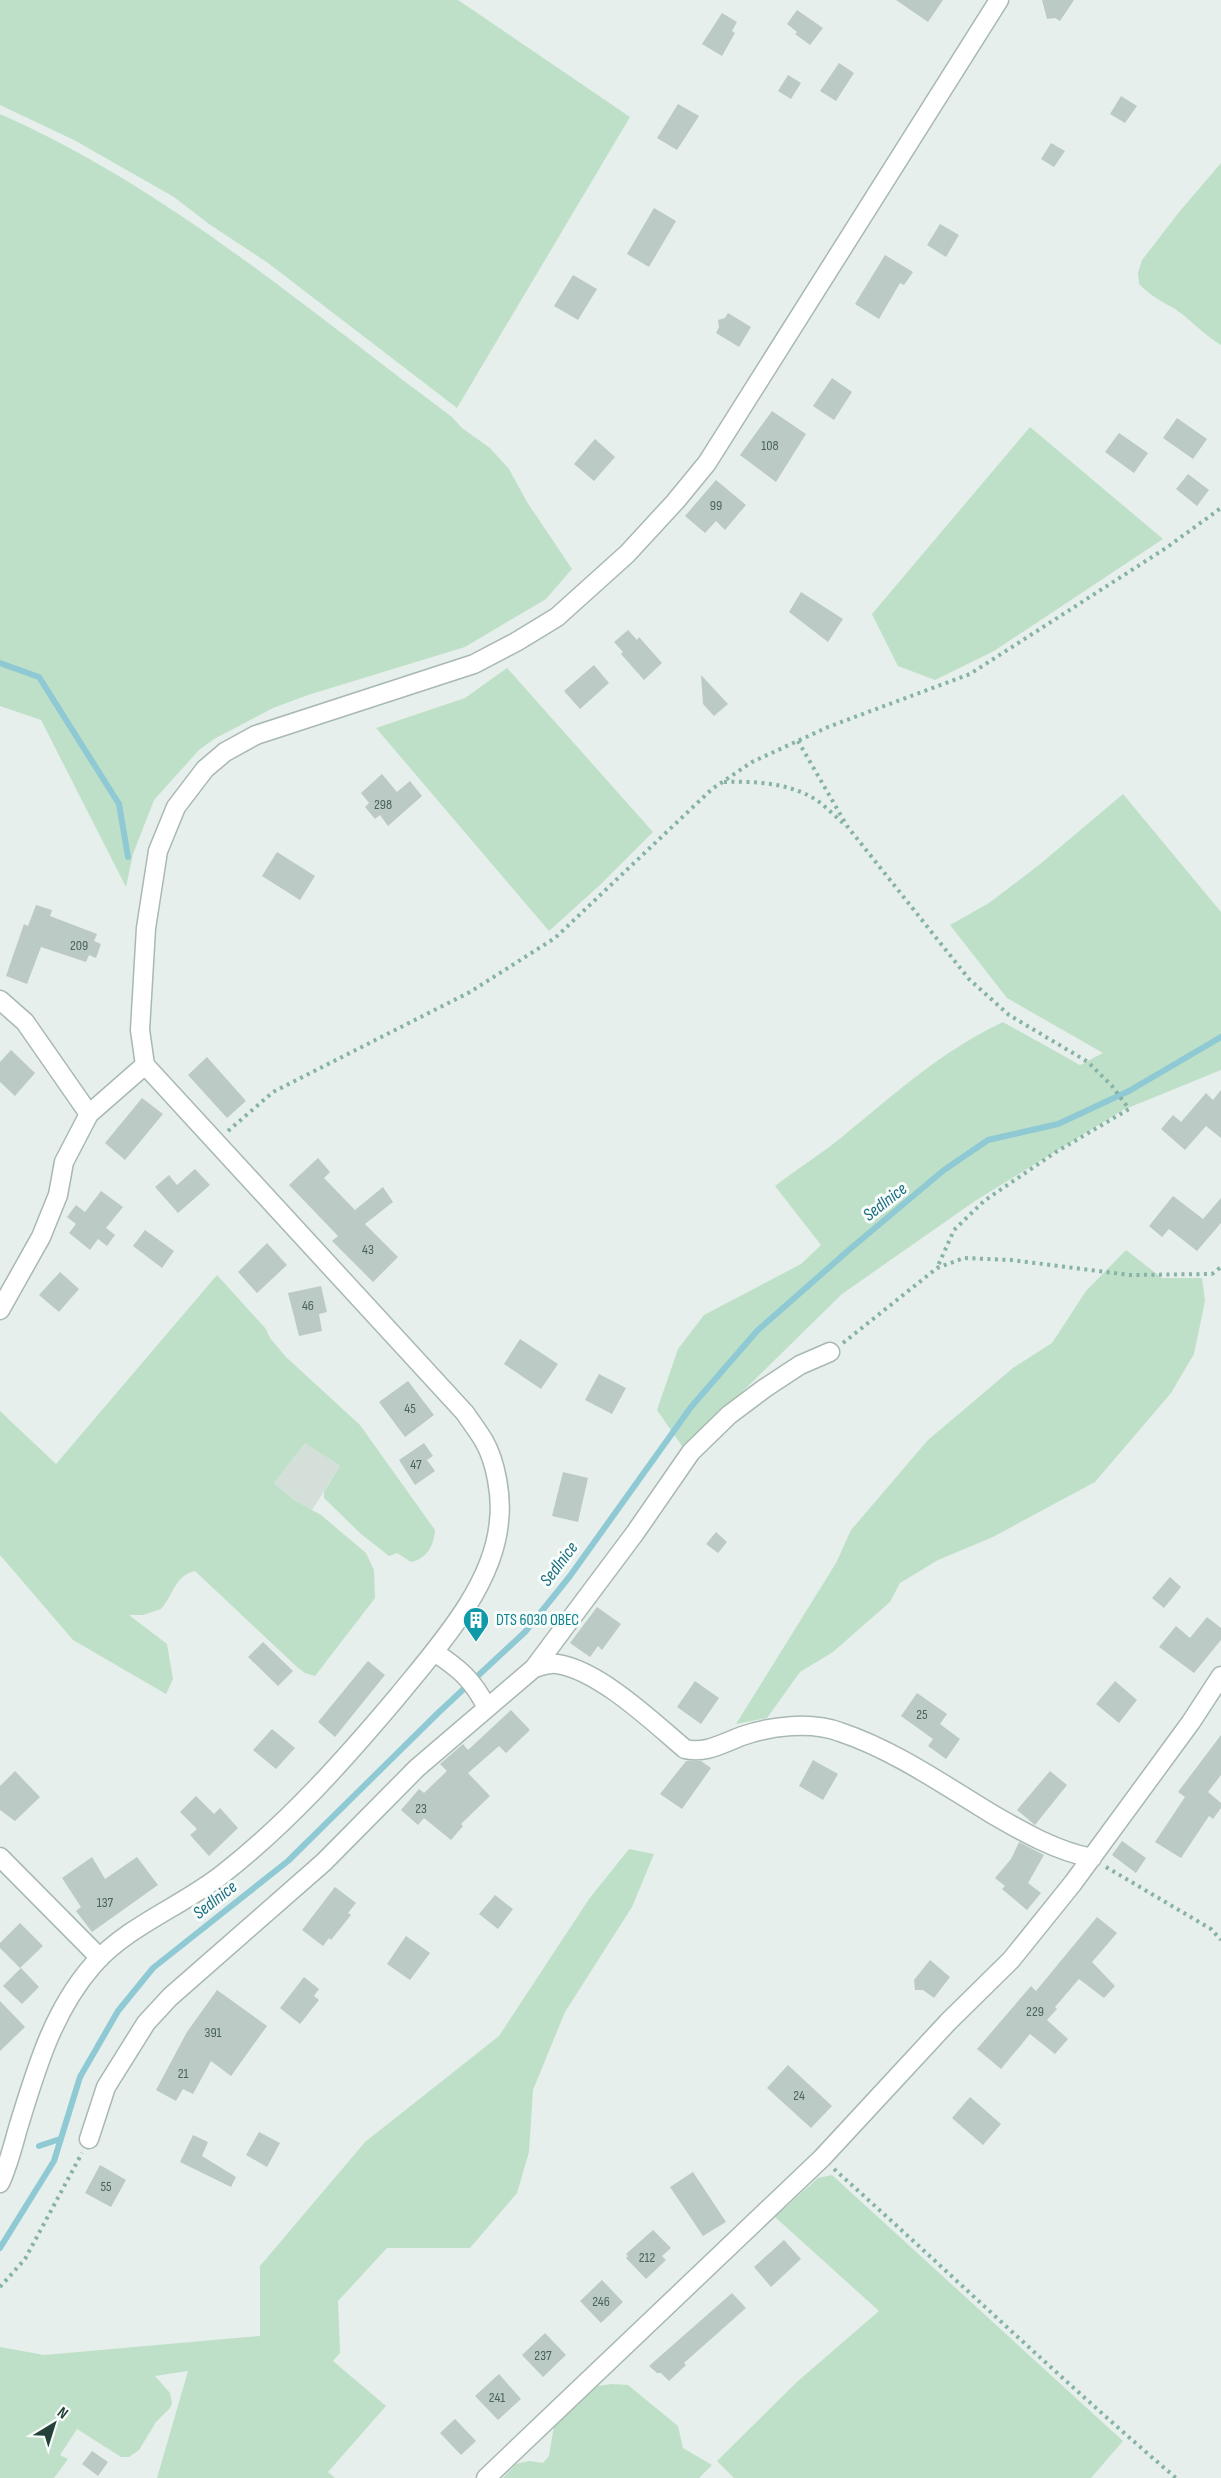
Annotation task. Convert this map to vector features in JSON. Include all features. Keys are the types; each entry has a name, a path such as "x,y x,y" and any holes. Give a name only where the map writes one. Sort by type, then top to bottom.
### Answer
{"street":[{"path":"0,2183 35,2073 52,2029 67,2002 100,1958 139,1928 201,1890 243,1858 356,1747 434,1652 466,1605 493,1552 500,1520 499,1500 491,1457 484,1441 458,1404 145,1065 140,1030 146,928 158,851 176,807 205,769 225,752 256,735 474,664 557,617 627,554 707,463 999,0"},
{"path":"0,1000 25,1023 90,1114"},
{"path":"0,1310 41,1237 58,1195 64,1162 90,1114 145,1065"},
{"path":"89,2139 106,2088 146,2023 170,1996 324,1862 484,1702 534,1668 641,1525 691,1452 729,1414 800,1365 830,1352"},
{"path":"434,1652 460,1668 484,1702"},
{"path":"534,1668 554,1663 569,1666 588,1675 623,1697 686,1749 693,1751 720,1745 744,1735 776,1729 809,1726 840,1731 886,1751 1021,1831 1071,1854 1092,1858"},
{"path":"486,2478 822,2158 948,2022 1011,1960 1092,1858 1191,1722 1221,1676"},
{"path":"0,1857 100,1958"}],"path":[{"path":"217,1142 273,1092 470,992 555,938 712,789 752,762 828,727 970,674 1166,548 1221,508"},
{"path":"798,741 847,826 969,979 1009,1015 1088,1062 1112,1086 1129,1108 1056,1152 984,1201 954,1230 937,1268"},
{"path":"723,782 758,781 790,789 817,801 847,826"},
{"path":"830,1352 937,1268 964,1258 1011,1260 1130,1275 1212,1274 1221,1267"},
{"path":"1092,1858 1211,1929 1221,1940"},
{"path":"0,2287 25,2259 89,2139"},
{"path":"822,2158 954,2276 1122,2432 1176,2478"}],"shaded area":[{"path":"305,1443 340,1466 312,1510 294,1500 274,1483"}],"green space":[{"path":"0,0 458,0 630,117 457,408 268,263 209,224 174,197 74,140 0,105"},
{"path":"0,114 62,144 121,177 178,214 289,293 452,417 462,428 490,448 509,469 527,502 572,569 546,599 465,647 308,695 273,708 214,739 199,750 154,800 133,854 126,887 41,720 0,706"},
{"path":"1221,163 1221,345 1181,313 1156,298 1139,284 1138,273 1142,260"},
{"path":"1030,427 1163,539 994,651 935,680 898,666 872,614"},
{"path":"507,668 653,832 601,884 549,931 376,728 465,698"},
{"path":"1123,794 1221,912 1221,1070 1123,1110 975,1201 842,1294 684,1449 657,1410 678,1349 704,1315 801,1264 821,1245 775,1186 834,1143 939,1060 1003,1022 1080,1065 1103,1053 1007,998 950,925 989,903 1039,865"},
{"path":"1126,1250 1162,1278 1202,1278 1205,1301 1194,1354 1171,1393 1095,1482 993,1537 938,1560 900,1583 890,1602 833,1652 800,1672 767,1718 736,1724 836,1563 851,1530 928,1440 1013,1368 1052,1343 1086,1291"},
{"path":"217,1275 266,1329 270,1338 286,1357 360,1425 435,1530 429,1550 421,1558 411,1562 397,1553 389,1556 361,1534 324,1498 324,1492 340,1466 305,1443 274,1483 294,1500 321,1515 366,1553 374,1570 375,1598 315,1676 297,1667 195,1571 188,1573 179,1581 161,1609 143,1615 129,1615 167,1644 173,1679 166,1694 73,1640 0,1555 0,1411 56,1464"},
{"path":"629,1849 654,1854 632,1907 565,2012 533,2090 529,2152 517,2193 470,2248 387,2248 338,2301 340,2353 333,2361 386,2406 328,2472 335,2478 157,2478 188,2371 155,2376 170,2393 172,2403 156,2422 139,2450 129,2457 121,2457 77,2429 60,2455 68,2459 54,2478 0,2478 0,2347 44,2355 260,2336 260,2266 365,2142 499,2036 589,1899"},
{"path":"832,2175 1123,2441 1091,2478 734,2478 717,2461 798,2381 879,2311 775,2217 818,2178"},
{"path":"612,2384 628,2385 678,2426 683,2448 712,2465 699,2478 503,2478 516,2464 529,2461 543,2463 549,2456 555,2420 590,2387"}],"building":[{"path":"896,0 943,0 928,22"},
{"path":"1042,0 1074,0 1060,21 1055,18 1047,19"},
{"path":"797,10 823,28 810,45 795,34 797,32 787,24"},
{"path":"722,13 737,22 732,31 735,33 722,56 702,44"},
{"path":"839,63 854,73 836,101 820,91"},
{"path":"788,75 801,83 791,99 778,91"},
{"path":"1121,96 1137,106 1125,123 1110,114"},
{"path":"678,104 699,116 677,150 657,138"},
{"path":"1051,143 1065,151 1054,167 1041,159"},
{"path":"654,208 676,221 649,267 627,254"},
{"path":"940,224 959,235 946,257 927,245"},
{"path":"885,255 913,272 904,285 900,283 879,319 855,304"},
{"path":"573,275 597,289 578,320 554,306"},
{"path":"728,313 751,327 739,347 716,333 719,327 718,320 725,318"},
{"path":"832,378 852,392 834,420 813,406"},
{"path":"772,411 806,434 776,482 740,455"},
{"path":"1177,418 1207,439 1193,459 1163,438"},
{"path":"1119,433 1148,453 1134,473 1105,452"},
{"path":"595,439 615,457 594,481 574,464"},
{"path":"1188,474 1209,490 1197,506 1176,489"},
{"path":"716,480 746,505 725,530 716,521 705,533 685,516"},
{"path":"801,592 843,619 828,642 789,612"},
{"path":"628,630 637,640 639,637 662,663 644,680 621,654 623,652 614,642"},
{"path":"594,665 609,683 580,709 564,691"},
{"path":"701,675 728,704 714,716 703,704"},
{"path":"382,774 397,792 410,781 422,796 388,826 380,815 375,819 365,807 369,803 361,793"},
{"path":"277,852 315,876 300,900 262,876"},
{"path":"36,905 52,910 50,916 97,934 94,941 101,944 96,958 89,955 86,962 41,947 27,984 6,976 24,924 28,926"},
{"path":"11,1050 35,1073 15,1096 0,1082 0,1062"},
{"path":"207,1057 246,1101 227,1118 188,1075"},
{"path":"1221,1090 1221,1138 1206,1126 1185,1150 1161,1129 1173,1115 1181,1122 1206,1093 1213,1100"},
{"path":"142,1098 163,1114 125,1160 105,1143"},
{"path":"318,1158 330,1172 324,1178 355,1210 383,1187 393,1202 365,1224 398,1257 373,1282 332,1241 338,1236 289,1185"},
{"path":"195,1169 210,1185 178,1213 155,1187 169,1175 177,1185"},
{"path":"101,1191 123,1207 106,1228 115,1235 107,1246 98,1239 90,1250 69,1233 76,1224 67,1217 76,1205 85,1212"},
{"path":"1173,1196 1203,1219 1221,1198 1221,1223 1197,1251 1169,1229 1162,1237 1149,1226"},
{"path":"145,1230 174,1251 162,1268 133,1246"},
{"path":"267,1243 287,1265 257,1293 238,1272"},
{"path":"60,1272 79,1289 59,1312 39,1295"},
{"path":"321,1286 327,1312 319,1314 322,1331 299,1336 288,1293"},
{"path":"520,1339 558,1364 541,1389 504,1364"},
{"path":"599,1374 626,1388 612,1414 585,1400"},
{"path":"408,1381 434,1415 405,1437 379,1402"},
{"path":"424,1443 433,1456 427,1460 435,1471 415,1485 399,1460"},
{"path":"563,1472 588,1478 578,1522 552,1516"},
{"path":"716,1532 727,1542 718,1553 706,1544"},
{"path":"1170,1577 1181,1587 1164,1608 1152,1598"},
{"path":"597,1607 621,1624 602,1650 598,1646 590,1657 570,1643"},
{"path":"1207,1617 1221,1628 1221,1640 1194,1673 1159,1647 1176,1626 1190,1638"},
{"path":"263,1642 293,1671 278,1686 248,1657"},
{"path":"368,1661 385,1675 335,1737 318,1722"},
{"path":"695,1681 719,1698 701,1724 677,1707"},
{"path":"1115,1681 1137,1700 1119,1723 1096,1704"},
{"path":"917,1693 947,1714 940,1724 960,1739 946,1759 928,1746 933,1739 901,1716"},
{"path":"511,1710 530,1730 506,1753 499,1746 468,1773 490,1796 461,1824 463,1826 451,1840 424,1818 418,1825 401,1810 419,1789 424,1793 447,1771 440,1764 463,1744 468,1750"},
{"path":"272,1729 295,1748 276,1769 253,1750"},
{"path":"1221,1735 1221,1775 1208,1792 1221,1803 1221,1808 1213,1819 1209,1816 1181,1858 1155,1842 1185,1797 1178,1792"},
{"path":"813,1760 838,1774 823,1800 799,1786"},
{"path":"686,1761 701,1761 711,1768 682,1809 660,1794"},
{"path":"15,1771 40,1797 15,1821 0,1810 0,1786"},
{"path":"1050,1771 1067,1785 1035,1825 1017,1810"},
{"path":"196,1796 214,1814 220,1808 238,1828 209,1856 190,1835 197,1829 180,1812"},
{"path":"1122,1841 1146,1858 1136,1873 1112,1855"},
{"path":"1019,1842 1044,1855 1028,1883 1041,1893 1027,1910 1002,1889 1005,1886 995,1878 1011,1859"},
{"path":"92,1857 105,1879 137,1857 158,1885 92,1932 76,1911 81,1907 62,1878"},
{"path":"335,1887 356,1903 348,1913 351,1915 331,1940 329,1938 323,1946 302,1930"},
{"path":"495,1895 513,1909 498,1929 479,1914"},
{"path":"1097,1917 1117,1933 1092,1962 1115,1986 1104,1998 1079,1979 1047,2020 1068,2039 1055,2054 1030,2034 1001,2069 977,2049 1031,1986 1036,1991"},
{"path":"20,1923 43,1946 20,1968 0,1948 0,1943"},
{"path":"406,1936 430,1953 410,1980 387,1964"},
{"path":"930,1960 950,1977 934,1998 923,1990 915,1990 914,1980"},
{"path":"21,1968 39,1987 22,2004 3,1986"},
{"path":"304,1977 319,1989 314,1996 319,2000 300,2024 280,2008"},
{"path":"217,1990 267,2026 231,2076 211,2061 193,2094 183,2089 176,2101 156,2090 187,2032"},
{"path":"0,2001 25,2027 0,2051"},
{"path":"788,2065 832,2106 811,2128 767,2088"},
{"path":"970,2097 1001,2124 983,2145 952,2118"},
{"path":"259,2132 280,2143 267,2167 246,2155"},
{"path":"193,2135 208,2142 202,2156 236,2177 231,2187 180,2162"},
{"path":"100,2165 126,2180 111,2207 85,2193"},
{"path":"693,2172 726,2222 703,2236 670,2187"},
{"path":"653,2230 671,2248 662,2256 666,2260 646,2279 626,2258 628,2256 626,2254"},
{"path":"784,2240 801,2259 771,2287 754,2267"},
{"path":"602,2280 623,2302 601,2323 580,2301"},
{"path":"732,2293 746,2308 684,2363 686,2365 669,2381 649,2366"},
{"path":"545,2333 566,2355 543,2377 522,2355"},
{"path":"499,2374 521,2399 498,2420 475,2396"},
{"path":"455,2419 476,2441 461,2455 440,2433"},
{"path":"92,2451 108,2462 98,2476 82,2464"}],"waterway":[{"path":"0,663 39,677 119,804 128,857"},
{"name":"Sedlnice","path":"0,2248 54,2161 80,2077 118,2011 153,1968 288,1861 438,1713 525,1632 570,1576 691,1407 757,1331 944,1170 988,1140 1058,1124 1129,1091 1221,1037"},
{"path":"39,2146 60,2139"}],"place":[{"name":"DTS 6030 OBEC","path":"476,1643"}]}
